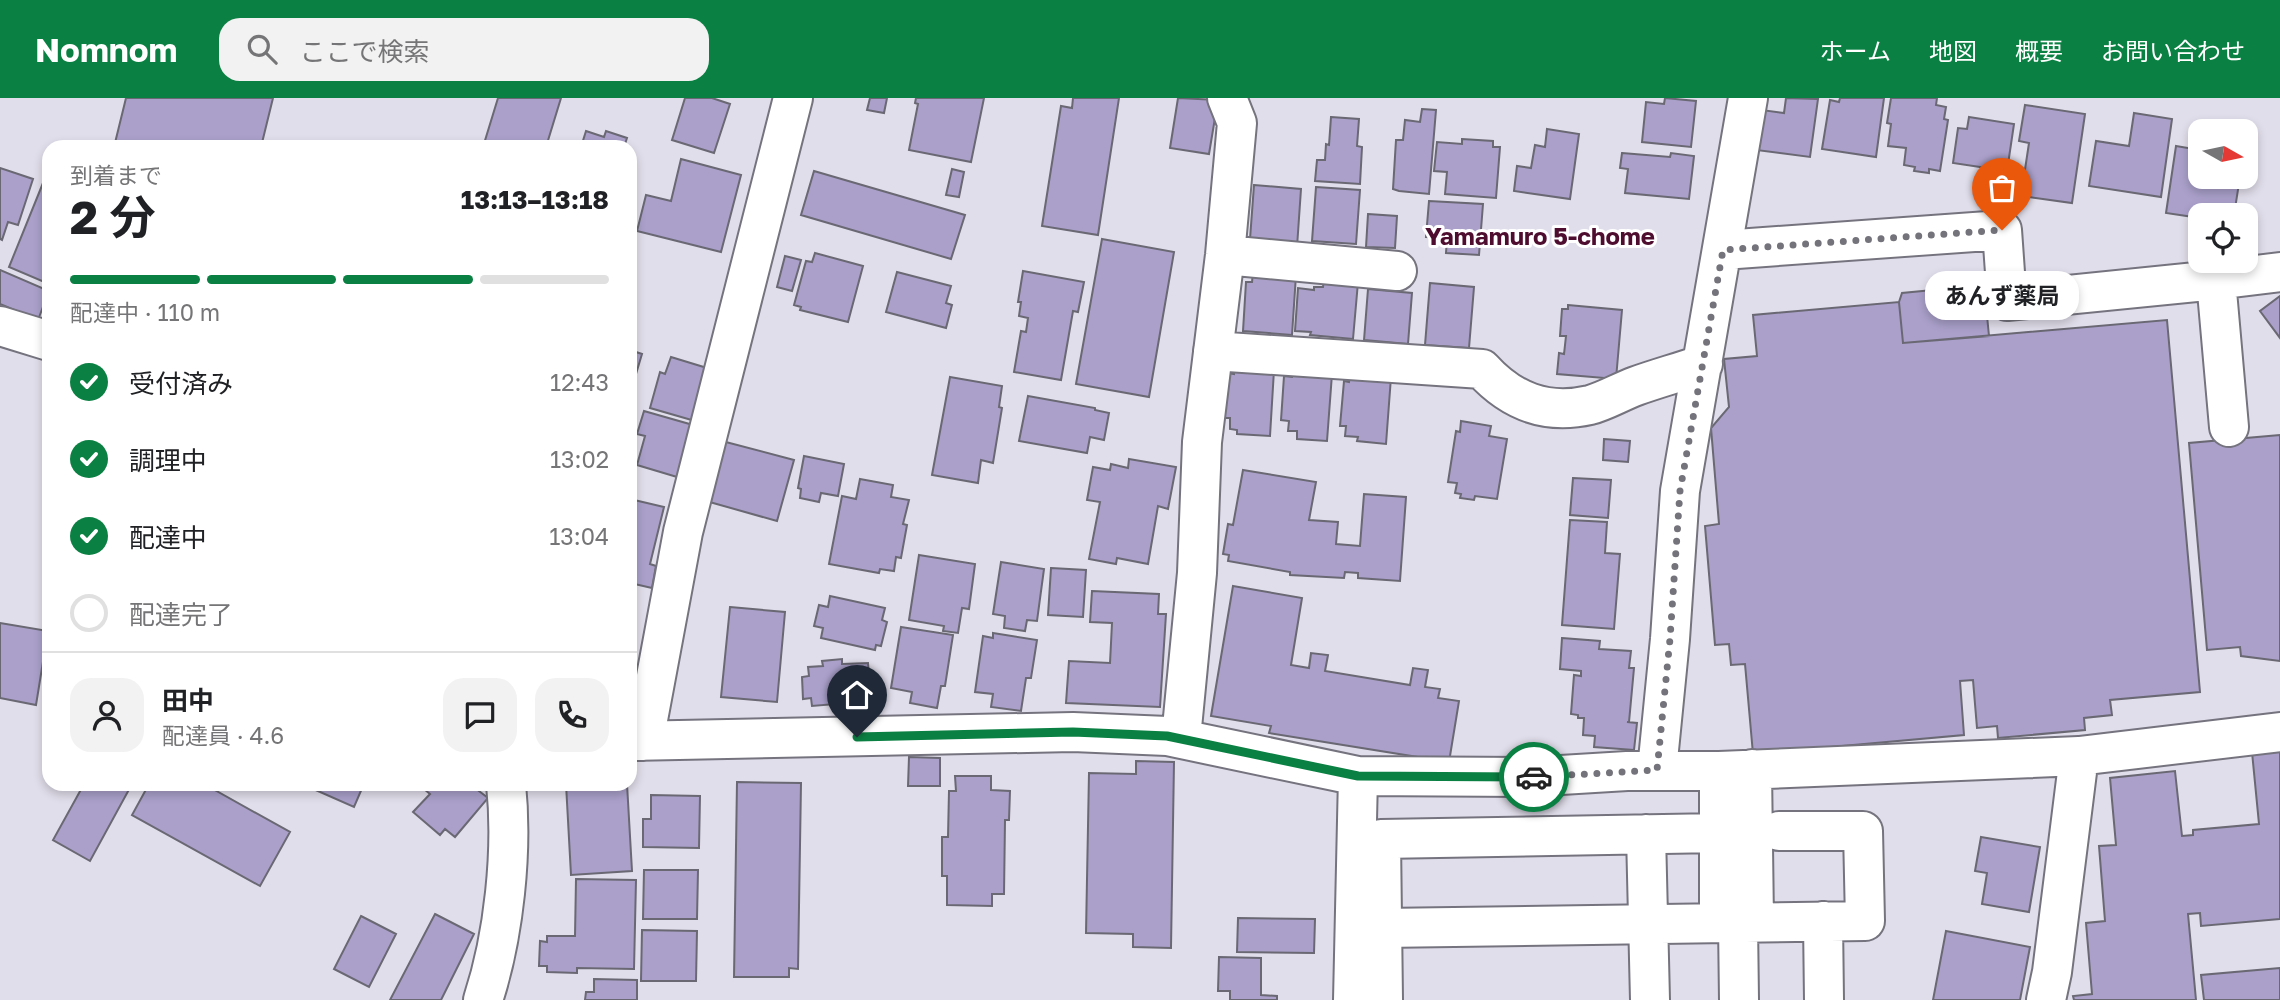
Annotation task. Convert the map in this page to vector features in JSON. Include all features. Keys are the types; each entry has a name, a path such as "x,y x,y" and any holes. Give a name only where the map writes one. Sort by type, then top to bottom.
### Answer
{"street":[{"path":"793,98 683,532 637,741 1073,732 1181,738 1358,776 1528,777 2079,756 2280,732"},
{"path":"1181,738 1197,573 1202,442 1225,255 1237,123 1227,98"},
{"path":"1657,770 1670,639 1680,491 1748,98"},
{"path":"1723,250 2002,230 2007,300 2280,272"},
{"path":"1225,255 1397,271"},
{"path":"2216,280 2229,427"},
{"path":"0,326 42,339"},
{"path":"1213,351 1482,369 1498,386 1518,400 1562,409 1591,404 1703,364"},
{"path":"2046,1000 2052,972 2079,756"},
{"path":"1735,770 1719,833 1737,923"},
{"path":"1735,770 1739,1000"},
{"path":"1353,1000 1358,776"},
{"path":"483,1000 491,974 504,902 509,809 507,791"},
{"path":"1382,928 1865,921 1863,831 1779,831"},
{"path":"1383,1000 1381,839 1719,833"},
{"path":"1646,834 1650,1000"},
{"path":"1823,921 1824,1000"}],"building":[{"path":"126,98 273,98 263,140 116,140"},
{"path":"498,98 561,98 548,140 485,140"},
{"path":"685,98 712,98 730,104 714,153 672,140"},
{"path":"870,98 887,98 884,113 867,110"},
{"path":"916,98 984,98 971,162 909,150 918,104 915,103"},
{"path":"1073,98 1119,98 1098,235 1042,226 1061,106 1072,108"},
{"path":"1178,98 1218,100 1209,154 1170,148"},
{"path":"1665,98 1696,101 1691,147 1642,142 1646,102 1664,104"},
{"path":"1786,98 1818,99 1810,157 1756,150 1762,110 1784,113"},
{"path":"1840,98 1884,98 1876,157 1822,149 1830,100 1839,102"},
{"path":"1891,98 1937,98 1936,105 1946,107 1944,119 1948,120 1940,171 1914,171 1915,167 1904,165 1906,148 1888,146 1891,124 1887,123"},
{"path":"2025,105 2085,114 2072,203 2021,196 2029,143 2019,141"},
{"path":"1422,109 1436,110 1429,194 1393,189 1396,140 1403,140 1405,120 1420,122"},
{"path":"2134,113 2172,119 2161,197 2089,186 2096,141 2129,146"},
{"path":"1331,117 1359,119 1357,146 1362,147 1360,184 1315,181 1317,160 1325,160 1326,144 1329,145"},
{"path":"1969,117 2014,124 2007,171 1953,163 1958,128 1967,129"},
{"path":"1547,129 1579,134 1570,199 1514,191 1517,166 1531,168 1535,145 1545,147"},
{"path":"586,131 604,137 606,131 627,138 626,140 583,140"},
{"path":"1462,139 1493,141 1493,147 1500,147 1496,198 1445,194 1447,172 1434,171 1437,142 1462,144"},
{"path":"2176,146 2188,148 2188,189 2238,189 2236,203 2188,203 2188,216 2166,213"},
{"path":"1622,153 1694,156 1689,199 1625,193 1628,169 1620,168"},
{"path":"681,159 741,175 721,252 637,231 646,195 671,201"},
{"path":"0,168 33,179 18,225 8,222 2,240 0,239"},
{"path":"952,169 964,172 959,197 946,195"},
{"path":"814,171 965,215 951,259 801,215"},
{"path":"42,185 42,281 9,267"},
{"path":"1254,185 1301,189 1297,247 1270,245 1270,240 1250,239"},
{"path":"1316,187 1360,190 1356,244 1312,241"},
{"path":"1429,201 1483,204 1479,255 1446,253 1447,238 1426,237"},
{"path":"1368,214 1397,216 1395,248 1366,247"},
{"path":"1102,239 1174,252 1149,397 1076,384"},
{"path":"815,253 863,266 848,322 800,310 801,307 794,305 806,261 812,262"},
{"path":"785,256 801,260 792,291 777,287"},
{"path":"0,270 42,288 42,309 38,320 0,304"},
{"path":"1023,271 1084,282 1078,312 1073,311 1061,380 1014,372 1021,331 1026,332 1028,318 1019,316 1021,302 1018,302"},
{"path":"897,272 951,286 946,303 952,305 946,328 886,312"},
{"path":"1253,272 1296,275 1292,335 1243,331 1246,282 1252,282"},
{"path":"1324,280 1358,282 1353,339 1295,331 1298,288 1314,290 1314,287 1323,287"},
{"path":"1430,283 1474,287 1469,348 1425,345"},
{"path":"1984,285 1989,336 1903,343 1899,302 1902,293"},
{"path":"1368,289 1412,293 1408,344 1364,340"},
{"path":"2280,296 2280,338 2260,311"},
{"path":"1899,302 1903,343 2167,320 2200,692 2110,700 2112,715 2084,718 2085,730 1998,738 1997,726 1977,728 1973,680 1960,681 1964,735 1753,754 1745,664 1731,665 1729,644 1715,645 1705,526 1719,524 1711,428 1729,407 1724,359 1757,356 1753,315"},
{"path":"1568,305 1622,310 1616,379 1557,374 1559,353 1564,354 1566,336 1560,336 1562,309 1568,309"},
{"path":"637,352 642,354 637,371"},
{"path":"671,357 707,368 695,421 650,408 660,372 665,374"},
{"path":"1234,367 1274,370 1270,436 1237,434 1237,430 1230,429 1230,418 1224,418 1228,373 1234,374"},
{"path":"1293,371 1332,374 1327,441 1297,439 1297,431 1288,431 1289,421 1281,420 1284,376 1292,377"},
{"path":"1350,374 1391,377 1386,444 1357,441 1358,437 1345,436 1346,426 1340,426 1344,381 1349,382"},
{"path":"950,377 1002,386 999,407 1002,408 993,463 981,460 978,483 932,475"},
{"path":"1028,396 1109,413 1104,440 1090,437 1087,453 1019,441"},
{"path":"644,411 693,425 677,477 637,465 645,436 637,434"},
{"path":"1461,421 1491,426 1489,436 1507,439 1497,499 1475,496 1474,500 1460,498 1461,494 1455,493 1457,483 1448,482 1456,431 1460,432"},
{"path":"2280,435 2280,661 2241,656 2240,647 2207,650 2189,443"},
{"path":"1604,439 1630,441 1628,462 1603,460"},
{"path":"722,441 794,460 777,521 706,501"},
{"path":"804,456 844,464 838,496 821,493 819,502 800,498 801,489 798,488"},
{"path":"1129,459 1176,467 1168,509 1158,506 1148,564 1117,558 1116,564 1089,559 1100,502 1087,500 1093,467 1110,470 1111,464 1128,468"},
{"path":"1243,470 1316,482 1309,520 1338,522 1336,544 1360,546 1364,494 1406,497 1400,581 1358,578 1358,573 1345,572 1344,578 1290,575 1290,572 1228,561 1229,555 1223,554 1228,524 1233,525"},
{"path":"1573,478 1611,480 1608,518 1570,515"},
{"path":"860,479 893,485 891,497 909,500 903,524 907,525 901,558 896,557 894,571 880,569 879,573 829,564 842,496 856,499"},
{"path":"637,501 664,507 650,564 656,566 652,588 637,585"},
{"path":"1570,520 1607,522 1605,553 1620,554 1614,629 1562,625"},
{"path":"919,555 975,564 969,609 962,608 958,633 943,631 944,626 909,620"},
{"path":"1001,562 1044,569 1037,621 1027,620 1025,631 1004,628 1005,616 993,614"},
{"path":"1051,568 1086,570 1083,617 1048,615"},
{"path":"1233,586 1302,598 1291,665 1309,668 1311,653 1328,655 1325,671 1410,685 1413,668 1428,670 1425,687 1440,689 1438,698 1459,701 1449,762 1269,733 1271,726 1211,716"},
{"path":"1092,591 1159,594 1158,614 1166,614 1160,707 1066,703 1069,661 1110,663 1112,623 1090,622"},
{"path":"830,596 885,608 882,620 887,622 881,646 876,645 875,650 821,638 823,628 814,626 819,605 828,607"},
{"path":"730,607 785,612 777,702 721,697"},
{"path":"0,623 42,630 42,668 36,705 0,698"},
{"path":"901,627 953,635 945,686 941,686 937,708 910,703 912,692 891,688"},
{"path":"993,633 1037,640 1031,678 1026,678 1021,711 991,707 993,694 975,692 983,636 993,638"},
{"path":"1562,638 1600,641 1599,649 1631,651 1629,668 1634,668 1627,722 1637,723 1634,750 1594,747 1595,736 1583,735 1584,718 1571,714 1574,675 1581,676 1581,671 1560,669"},
{"path":"842,659 842,664 868,663 871,701 812,706 811,698 803,699 802,677 809,676 808,667 823,666 822,661"},
{"path":"2280,749 2280,919 2201,926 2200,913 2188,914 2196,1000 2074,1000 2073,996 2092,994 2086,923 2105,921 2099,846 2116,845 2110,778 2175,771 2182,836 2193,835 2193,830 2259,824 2252,752"},
{"path":"909,757 940,758 940,786 908,786"},
{"path":"1136,761 1174,762 1171,948 1133,947 1133,934 1086,933 1089,773 1136,774"},
{"path":"955,776 991,776 991,790 1010,791 1009,820 1005,820 1004,894 992,894 992,906 947,905 947,876 942,876 942,837 948,837 949,791 956,791"},
{"path":"737,782 801,783 798,969 789,968 789,977 734,977"},
{"path":"80,791 128,791 90,861 53,840"},
{"path":"145,791 217,791 290,832 260,886 132,815"},
{"path":"318,791 361,791 354,807"},
{"path":"426,791 479,791 488,798 455,837 445,829 440,835 413,812 430,794"},
{"path":"566,791 627,791 632,871 571,875"},
{"path":"651,795 700,796 699,848 643,847 643,819 651,819"},
{"path":"1981,837 2040,847 2029,912 1982,904 1987,873 1975,871"},
{"path":"644,870 698,870 697,919 643,919"},
{"path":"576,879 636,880 634,969 577,968 577,973 547,972 547,966 539,966 540,941 547,942 547,936 575,936"},
{"path":"435,914 474,934 441,1000 390,1000"},
{"path":"361,916 396,934 369,987 334,969"},
{"path":"1238,918 1315,919 1314,953 1237,952"},
{"path":"642,930 697,931 696,981 641,981"},
{"path":"1946,931 2030,947 2020,1000 1933,1000"},
{"path":"1219,957 1261,958 1261,995 1277,996 1277,1000 1230,1000 1230,991 1218,991"},
{"path":"2280,968 2280,1000 2204,1000 2201,975"},
{"path":"594,979 637,980 637,1000 585,1000 586,992 594,992"}],"way so far":[{"path":"1534,777 1657,770 1670,639 1680,491 1723,250 2002,230"}],"place":[{"name":"あんず薬局","path":"2002,230"}],"district":[{"name":"Yamamuro 5-chome","path":"1540,237"}],"route":[{"path":"857,737 1073,732 1167,736 1358,776 1534,777"}]}
